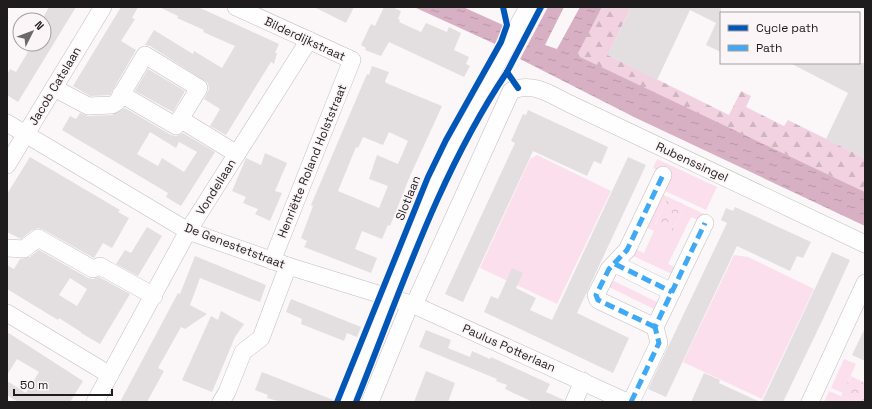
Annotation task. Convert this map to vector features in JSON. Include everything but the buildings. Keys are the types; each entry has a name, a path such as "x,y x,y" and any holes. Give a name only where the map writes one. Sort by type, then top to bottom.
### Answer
{"street":[{"name":"Jacob Catslaan","path":"7,166 103,7"},
{"name":"Bilderdijkstraat","path":"236,7 352,60"},
{"name":"Slotlaan","path":"348,402 437,183 478,98 528,7"},
{"name":"Vondellaan","path":"95,402 154,296 188,230 308,40"},
{"path":"54,88 88,106 112,105 117,102 121,94 145,55 199,88 176,126 121,94"},
{"name":"Henriëtte Roland Holststraat","path":"221,402 227,392 243,352 261,338 280,264 352,60"},
{"name":"Rubenssingel","path":"412,305 511,91 526,86 536,88 865,244"},
{"path":"180,118 237,154"},
{"name":"De Genestetstraat","path":"7,123 188,230 280,264 390,297"},
{"path":"655,327 597,299 596,295 605,277 627,250 663,175"},
{"path":"630,402 659,343 655,327 704,224"},
{"path":"7,248 24,249 38,238 93,269 100,266 154,296"},
{"path":"615,264 672,292"},
{"path":"810,402 865,283"},
{"name":"Paulus Potterlaan","path":"390,297 412,305 627,402"},
{"path":"370,402 412,305"},
{"path":"7,314 110,376"},
{"path":"574,402 583,381"}],"green space":[{"path":"602,7 631,7 608,55 729,115 741,91 751,96 746,107 784,126 788,120 865,158 865,192 580,58 577,53"},
{"path":"537,155 611,191 557,304 480,268 530,159"},
{"path":"657,159 717,187 706,210 663,190 669,175 653,168"},
{"path":"661,194 668,197 655,224 672,232 685,205 704,214 701,221 691,217 668,264 679,269 674,275 629,254 632,248 644,253 654,231 645,227"},
{"path":"668,197 685,205 672,232 655,225"},
{"path":"734,255 748,257 814,289 762,399 683,362"},
{"path":"610,279 659,303 656,310 607,286"},
{"path":"844,359 856,364 843,393 831,388"},
{"path":"851,376 865,383 865,397 863,402 854,402 841,396"},
{"path":"829,391 854,402 824,402"}],"water":[{"path":"414,7 463,7 503,25 495,44"},
{"path":"548,7 564,7 545,45 557,49 580,7 602,7 578,53 580,57 865,192 865,226 636,118 520,59"}],"marked path":[{"path":"655,327 598,300 596,295 609,269 627,250 663,175"},
{"path":"631,402 659,343 655,327 705,223"},
{"path":"615,264 672,292"}],"cycle path":[{"path":"337,402 428,177 446,140 501,42 507,25 503,7"},
{"path":"518,88 507,72 541,7"},
{"path":"356,402 441,191 461,150 507,72"}]}
